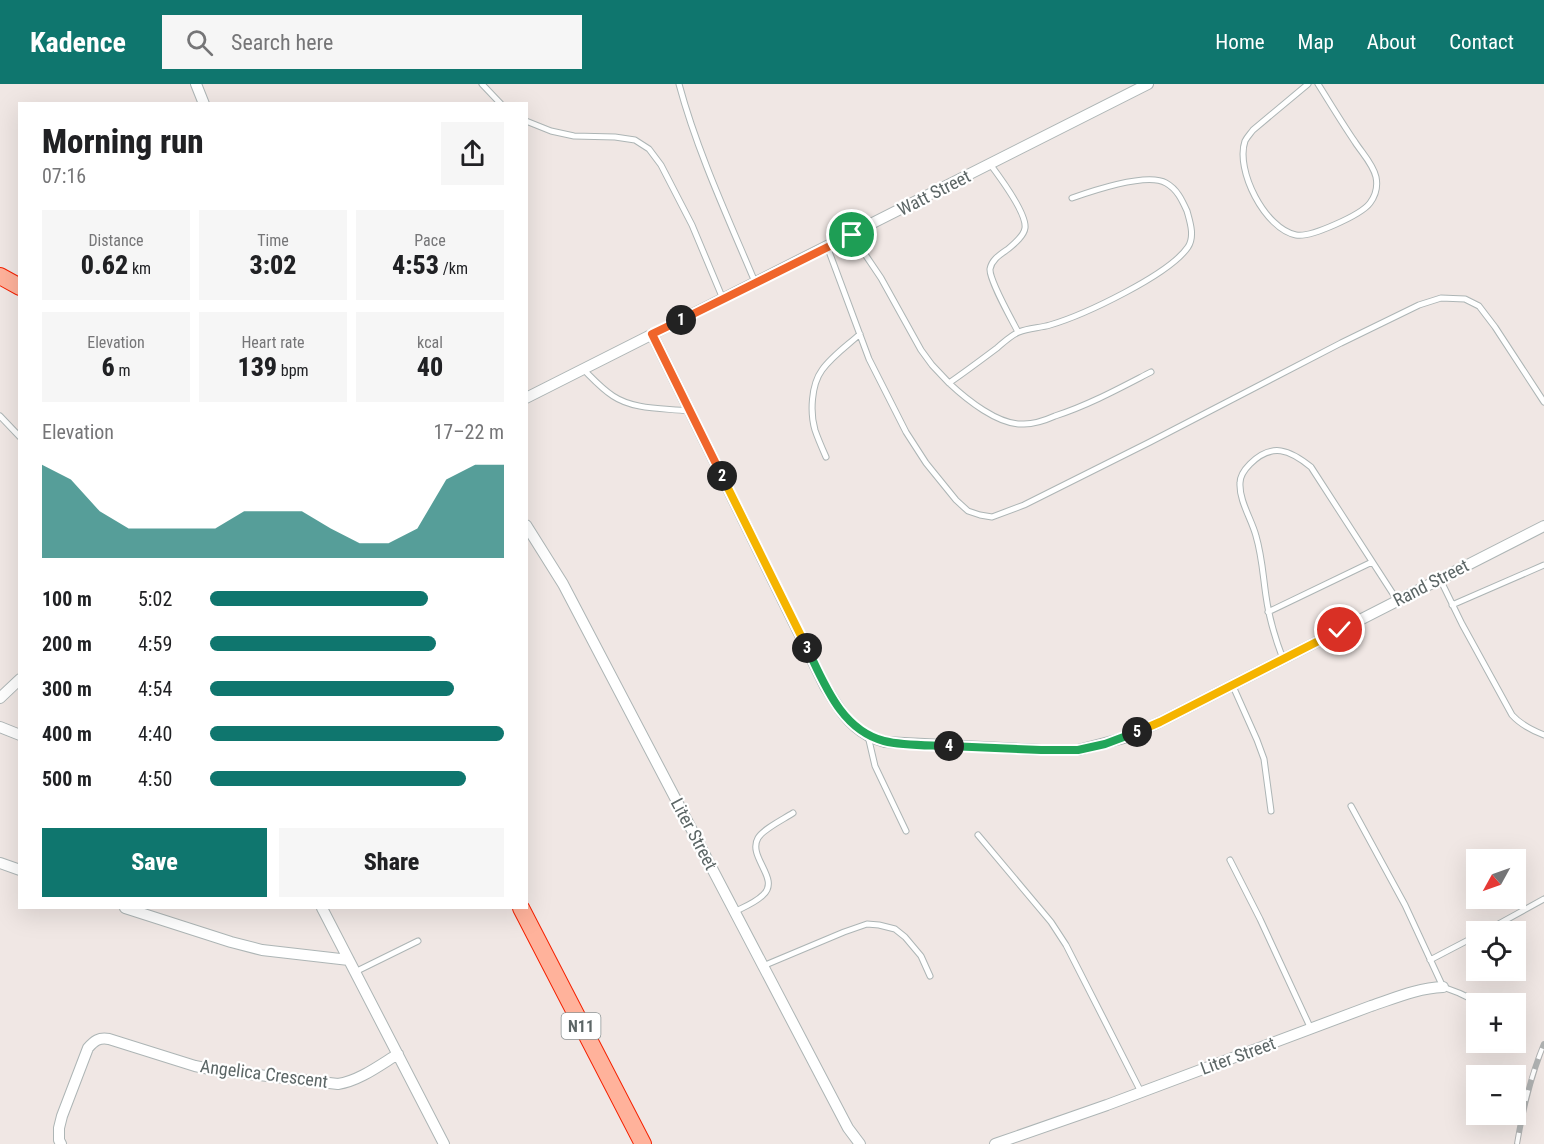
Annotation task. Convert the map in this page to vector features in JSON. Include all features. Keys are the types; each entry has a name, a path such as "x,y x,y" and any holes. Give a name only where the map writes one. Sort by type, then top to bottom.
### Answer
{"highway":[{"path":"0,268 11,282"},
{"name":"N11","path":"522,909 643,1144"}],"street":[{"path":"196,84 203,102"},
{"name":"Watt Street","path":"528,397 1148,84"},
{"name":"Rand Street","path":"652,334 825,686 853,725 868,736 885,742 1078,750 1124,738 1160,722 1544,526"},
{"name":"Liter Street","path":"528,528 563,584 848,1128 860,1144"},
{"path":"0,698 18,681"},
{"path":"0,727 18,734"},
{"path":"0,863 18,869"},
{"path":"128,909 262,950 349,960"},
{"path":"323,909 444,1144"},
{"name":"Liter Street","path":"995,1144 1415,991 1443,987"},
{"name":"Angelica Crescent","path":"61,1144 58,1128 62,1116 88,1048 98,1039 109,1039 215,1070 338,1084 356,1078 398,1054"}],"lane":[{"path":"482,84 499,102"},
{"path":"679,84 688,119 755,282"},
{"path":"1308,84 1253,130 1246,139 1244,147 1244,170 1262,207 1278,225 1298,235 1315,233 1361,212 1369,205 1377,189 1373,169 1318,84"},
{"path":"528,122 551,131 574,136 635,140 649,149 661,165 692,225 723,299"},
{"path":"990,164 1019,208 1026,225 1018,239 992,263 990,271 996,289 1018,332"},
{"path":"949,383 1018,332 1070,318 1110,300 1165,268 1190,244 1192,234 1182,199 1164,182 1154,180 1118,184 1072,198"},
{"path":"852,235 881,278 921,350 932,365 962,396 993,415 1010,422 1023,424 1046,419 1072,411 1151,372"},
{"path":"827,246 869,359 906,432 956,500 968,511 980,515 992,517 1024,505 1341,343 1419,305 1441,298 1465,298 1479,306 1544,402"},
{"path":"826,457 815,428 813,399 816,381 827,364 861,334"},
{"path":"584,369 603,388 623,401 636,405 690,411"},
{"path":"0,416 18,435"},
{"path":"1283,659 1268,612 1257,537 1240,488 1245,468 1263,453 1280,450 1302,459 1311,467 1397,600"},
{"path":"1268,612 1372,562"},
{"path":"1452,604 1544,565"},
{"path":"1440,579 1512,715 1530,730 1544,735"},
{"path":"1232,684 1264,759 1271,811"},
{"path":"868,736 875,765 906,831"},
{"path":"1351,806 1405,905 1443,987 1466,996"},
{"path":"734,912 758,899 767,890 768,881 757,855 758,838 763,832 793,813"},
{"path":"978,835 1051,922 1066,945 1141,1092"},
{"path":"1230,860 1311,1029"},
{"path":"1504,921 1544,899"},
{"path":"763,966 844,932 867,924 879,924 895,929 905,937 921,956 930,976"},
{"path":"355,972 418,941"},
{"path":"1430,960 1466,941"}],"railway":[{"path":"1517,1144 1528,1093 1544,1044"}],"route":[{"path":"852,235 652,334 825,686 853,725 868,736 885,742 1078,750 1124,738 1160,722 1340,630"}]}
